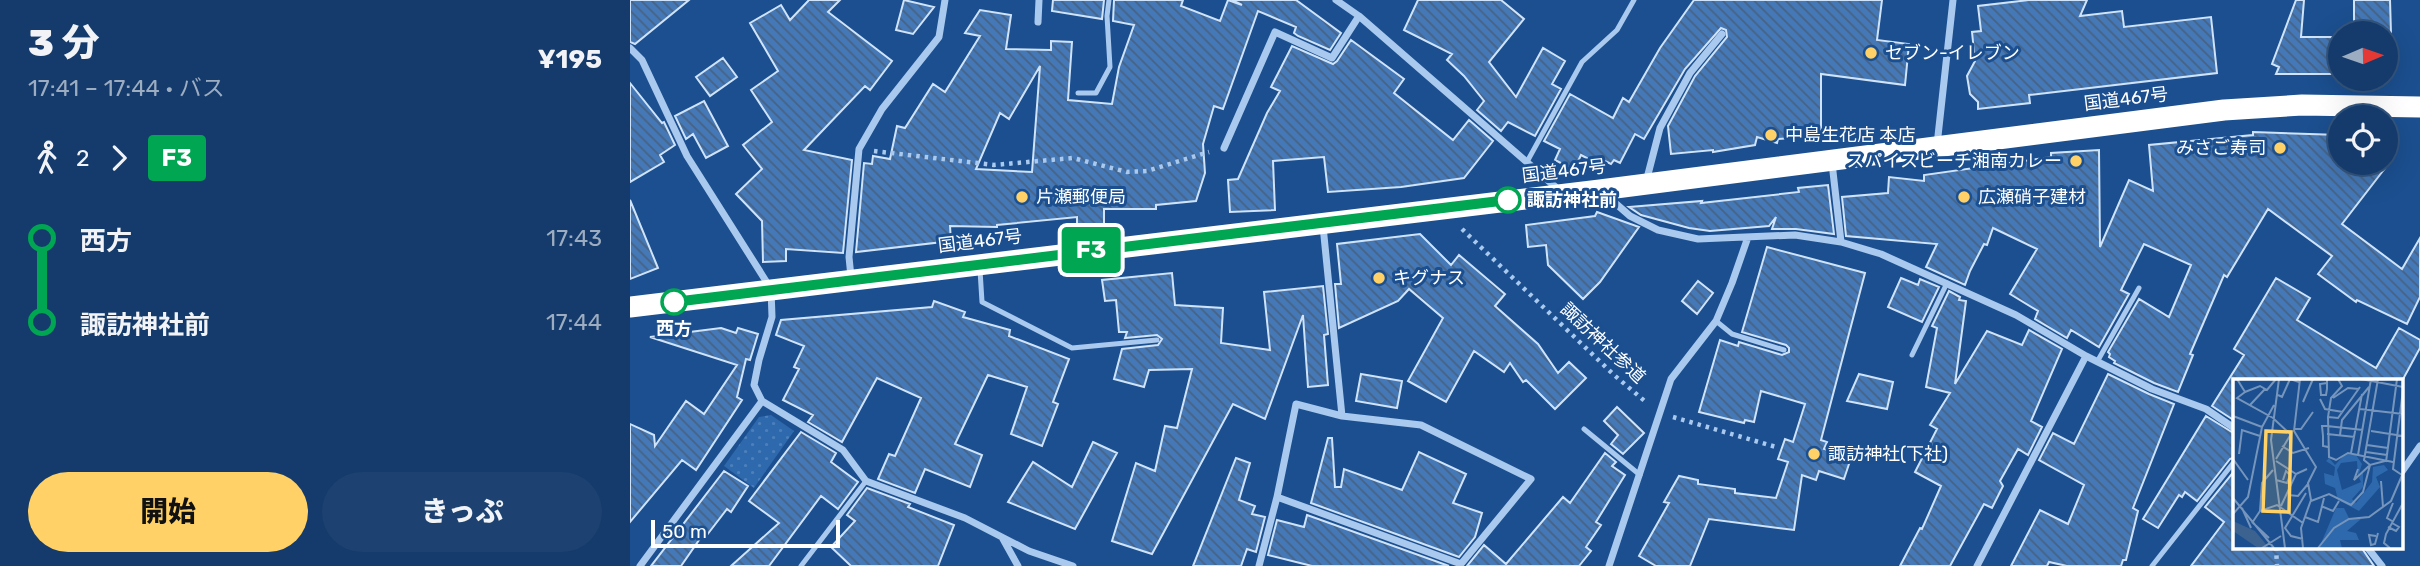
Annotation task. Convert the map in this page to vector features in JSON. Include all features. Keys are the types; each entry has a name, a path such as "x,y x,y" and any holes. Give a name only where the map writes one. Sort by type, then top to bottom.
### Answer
{"highway":[{"name":"国道467号","path":"630,307 1600,190 1832,158 2224,110 2302,106 2420,107"}],"street":[{"path":"851,279 849,257 859,149 882,109 939,37 945,0"},
{"path":"1038,22 1039,0"},
{"path":"1336,0 1359,16 1528,160 1563,194"},
{"path":"1937,146 1953,0"},
{"path":"1224,148 1275,32 1332,58 1359,16"},
{"path":"1646,183 1660,128 1690,73 1722,34"},
{"path":"630,48 642,60 687,156 771,289 772,317 754,385 762,401 843,450 866,481 965,518 1029,551 1073,566"},
{"path":"1832,158 1841,242"},
{"path":"1600,190 1630,216 1658,230 1698,239 1795,236 1841,242 1881,254 2015,315 2086,356 2152,389 2206,409 2233,427"},
{"path":"1322,222 1342,416"},
{"path":"1609,566 1671,379 1716,321 1748,237"},
{"path":"1977,566 2086,356"},
{"path":"640,566 762,401"},
{"path":"1259,566 1277,497 1296,404 1342,416 1421,425 1531,479 1461,565 1277,497"},
{"path":"2402,472 2420,446"},
{"path":"1001,537 1018,566"},
{"path":"2368,548 2382,566"}],"lane":[{"path":"1078,93 1096,93 1110,67 1107,16 1110,0"},
{"path":"1528,160 1582,62 1617,30 1634,0"},
{"path":"979,264 982,302 1072,348 1157,340"},
{"path":"1912,355 1947,283"},
{"path":"2098,362 2139,288"},
{"path":"1716,321 1732,334 1784,350"},
{"path":"1584,429 1640,475"},
{"path":"2152,566 2233,465"},
{"path":"801,566 866,481"}],"path":[{"path":"859,149 994,165 1073,158 1127,172 1147,171 1224,148"},
{"name":"諏訪神社参道","path":"1440,208 1614,375 1660,413 1776,447"},
{"path":"2276,548 2277,566"}],"shaded area":[{"path":"771,415 794,431 754,488 724,466 759,417"}],"building":[{"path":"630,0 689,0 635,44 630,42"},
{"path":"809,0 840,0 828,12 892,61 870,90 865,86 804,150 852,160 843,253 786,249 786,261 763,262 762,221 736,194 762,169 743,145 772,122 751,90 778,71 750,23 781,5 790,20"},
{"path":"904,0 934,7 913,34 896,30"},
{"path":"1053,0 1104,0 1102,19 1052,11"},
{"path":"1114,0 1183,0 1181,6 1220,21 1228,0 1242,5 1232,0 1296,0 1341,33 1330,50 1298,36 1294,33 1296,27 1258,11 1223,109 1214,106 1203,144 1205,173 1196,201 1156,205 1156,209 1104,209 1104,225 1077,226 1077,217 997,227 950,226 951,241 856,252 864,163 872,164 873,156 890,159 897,126 905,128 933,84 945,92 980,36 965,33 980,10 1011,15 1006,49 1051,50 1051,41 1072,42 1068,100 1112,104 1119,67 1134,25 1113,21","holes":["1040,66 1032,172 976,169 1000,113 1009,119"]},
{"path":"1418,0 1501,0 1524,19 1489,62 1516,97 1543,48 1565,61 1552,84 1561,89 1535,136 1508,122 1501,131 1477,110 1484,101 1447,60 1452,54 1404,30"},
{"path":"1694,0 1882,0 1877,40 1909,44 1905,85 1821,74 1821,136 1778,139 1777,143 1757,137 1755,145 1713,152 1671,154 1668,126 1695,76 1727,37 1726,30 1721,28 1685,69 1644,139 1635,134 1620,163 1614,160 1611,164 1601,159 1598,164 1581,155 1574,170 1555,160 1560,149 1544,141 1570,94 1613,118 1623,98 1629,102 1660,48"},
{"path":"2029,0 2087,0 2080,16 2122,11 2124,27 2211,17 2217,73 2029,95 2030,103 1978,109 1978,102 1970,94 1967,76 1975,61 1972,32 1981,31 1978,6"},
{"path":"2296,0 2304,0 2301,37 2328,37 2328,74 2276,74 2279,67 2272,64"},
{"path":"2354,0 2390,0 2391,21 2354,21"},
{"path":"1351,40 1404,79 1394,93 1453,140 1469,120 1493,141 1464,178 1401,187 1328,192 1324,157 1273,161 1275,210 1230,212 1228,180 1238,179 1267,113 1280,91 1271,87 1292,46 1333,64"},
{"path":"723,58 737,77 710,96 696,77"},
{"path":"630,83 662,123 664,122 675,145 660,155 664,162 630,182"},
{"path":"704,101 728,146 706,158 693,134 686,139 675,116"},
{"path":"2253,132 2328,135 2328,175 2380,175 2342,224 2402,269 2420,238 2420,297 2407,324 2357,300 2356,302 2318,274 2332,256 2268,209 2227,277 2224,275 2190,354 2193,355 2178,392 2114,363 2108,352 2139,299 2169,317 2191,265 2144,244 2121,290 2129,294 2099,347 2071,330 2067,338 2035,319 2038,311 2010,294 2037,249 1993,228 1987,245 1984,244 1965,285 1926,267 1937,244 1846,236 1842,197 1888,193 1889,177 1924,181 1924,175 2051,157 2051,153 2099,150 2100,247 2129,180 2153,191 2149,145 2253,135"},
{"path":"1828,185 1834,234 1772,229 1776,217 1769,226 1710,231 1641,215 1629,207 1702,201 1701,203 1799,192 1798,188"},
{"path":"630,200 658,268 630,279"},
{"path":"1597,212 1639,227 1600,282 1583,299 1548,265 1546,245 1528,247 1526,225 1595,216"},
{"path":"1420,234 1451,265 1459,255 1505,294 1495,306 1538,344 1558,373 1569,362 1586,378 1555,409 1526,380 1523,382 1510,363 1504,372 1474,351 1446,402 1408,381 1443,318 1409,289 1398,301 1339,328 1335,284 1341,284 1337,244"},
{"path":"1767,247 1865,273 1821,440 1827,442 1824,449 1851,458 1844,479 1819,471 1816,480 1802,475 1794,530 1709,519 1690,566 1656,566 1639,556 1669,503 1664,502 1679,476 1698,480 1698,484 1735,489 1735,493 1776,498 1788,462 1778,459 1785,439 1793,442 1805,404 1761,391 1754,422 1745,420 1744,423 1699,412 1720,340 1738,346 1739,342 1782,355 1789,352 1786,345 1742,332"},
{"path":"1172,273 1175,305 1223,308 1221,343 1270,350 1264,292 1323,286 1328,334 1324,335 1328,385 1308,387 1303,315 1265,419 1233,404 1152,554 1112,541 1136,463 1155,471 1165,426 1177,428 1192,369 1149,370 1144,387 1114,379 1122,349 1158,345 1162,339 1157,335 1125,338 1127,332 1119,332 1116,300 1105,301 1102,280"},
{"path":"1901,278 1918,285 1920,279 1939,287 1922,322 1888,307"},
{"path":"2276,278 2310,298 2297,320 2376,368 2399,328 2420,340 2420,348 2402,381 2233,379 2233,420 2212,406 2244,355 2234,349"},
{"path":"1698,281 1713,293 1697,314 1682,301"},
{"path":"1949,291 1960,297 1959,300 1966,301 1955,384 1987,331 2022,345 2029,330 2062,349 2031,421 2042,427 2028,455 2018,449 2000,481 2003,486 1992,508 1984,504 1950,566 1900,566 1920,528 1922,529 1941,486 1915,472 1937,429 1930,425 1950,393 1926,387 1937,328 1932,326"},
{"path":"934,301 965,312 963,317 1010,330 1009,336 1069,359 1053,402 1058,404 1042,446 1011,434 1027,387 988,375 955,444 982,455 970,487 925,469 915,493 878,479 889,454 895,456 921,398 877,378 842,442 808,422 813,415 783,400 799,369 794,367 804,346 776,335 781,320 932,307"},
{"path":"721,328 736,333 738,328 758,334 750,360 746,359 737,397 742,400 696,470 682,460 630,522 630,424 654,435 655,446 686,401 704,414 737,365 650,337"},
{"path":"1361,374 1402,381 1397,408 1356,401"},
{"path":"1859,374 1893,382 1887,409 1847,401"},
{"path":"2108,374 2174,404 2133,508 2138,511 2126,560 2123,560 2121,566 2067,566 2049,562 2047,566 2011,566 2040,510 2068,524 2084,485 2039,460 2053,433 2074,444"},
{"path":"1617,407 1644,433 1623,454 1611,444 1618,435 1604,421"},
{"path":"2206,416 2233,433 2233,458 2197,501 2185,492 2182,497 2179,495 2158,528 2143,519"},
{"path":"801,432 836,453 831,462 858,482 838,509 821,496 769,566 731,566 779,523 749,501"},
{"path":"1328,438 1332,438 1335,487 1341,487 1344,469 1402,490 1419,452 1466,474 1453,503 1482,513 1475,537 1459,557 1311,503"},
{"path":"1093,442 1117,453 1075,529 1008,502 1033,462 1072,487"},
{"path":"1605,453 1616,462 1612,466 1625,475 1596,522 1601,525 1586,547 1591,551 1579,566 1467,566 1484,545 1506,564 1563,497 1570,503"},
{"path":"1236,458 1250,463 1239,500 1255,506 1252,514 1265,517 1256,552 1247,549 1241,566 1193,566"},
{"path":"724,471 748,486 731,512 727,509 707,535 704,533 681,566 651,566"},
{"path":"2233,472 2233,548 2362,548 2374,566 2191,566 2224,522 2205,507"},
{"path":"867,488 910,504 908,507 954,525 938,566 851,566 831,547 855,521 847,515"},
{"path":"1307,515 1449,566 1312,566 1268,555 1277,520 1304,527"}],"bus line":[{"name":"F3","path":"674,302 1508,200"}],"place":[{"name":"セブン-イレブン","path":"1871,53"},
{"name":"中島生花店 本店","path":"1771,135"},
{"name":"みさご寿司","path":"2280,148"},
{"name":"スパイスビーチ湘南カレー","path":"2076,161"},
{"name":"片瀬郵便局","path":"1022,197"},
{"name":"広瀬硝子建材","path":"1964,197"},
{"name":"諏訪神社前","path":"1508,200"},
{"name":"キグナス","path":"1379,278"},
{"name":"西方","path":"674,302"},
{"name":"諏訪神社(下社)","path":"1814,454"}]}
